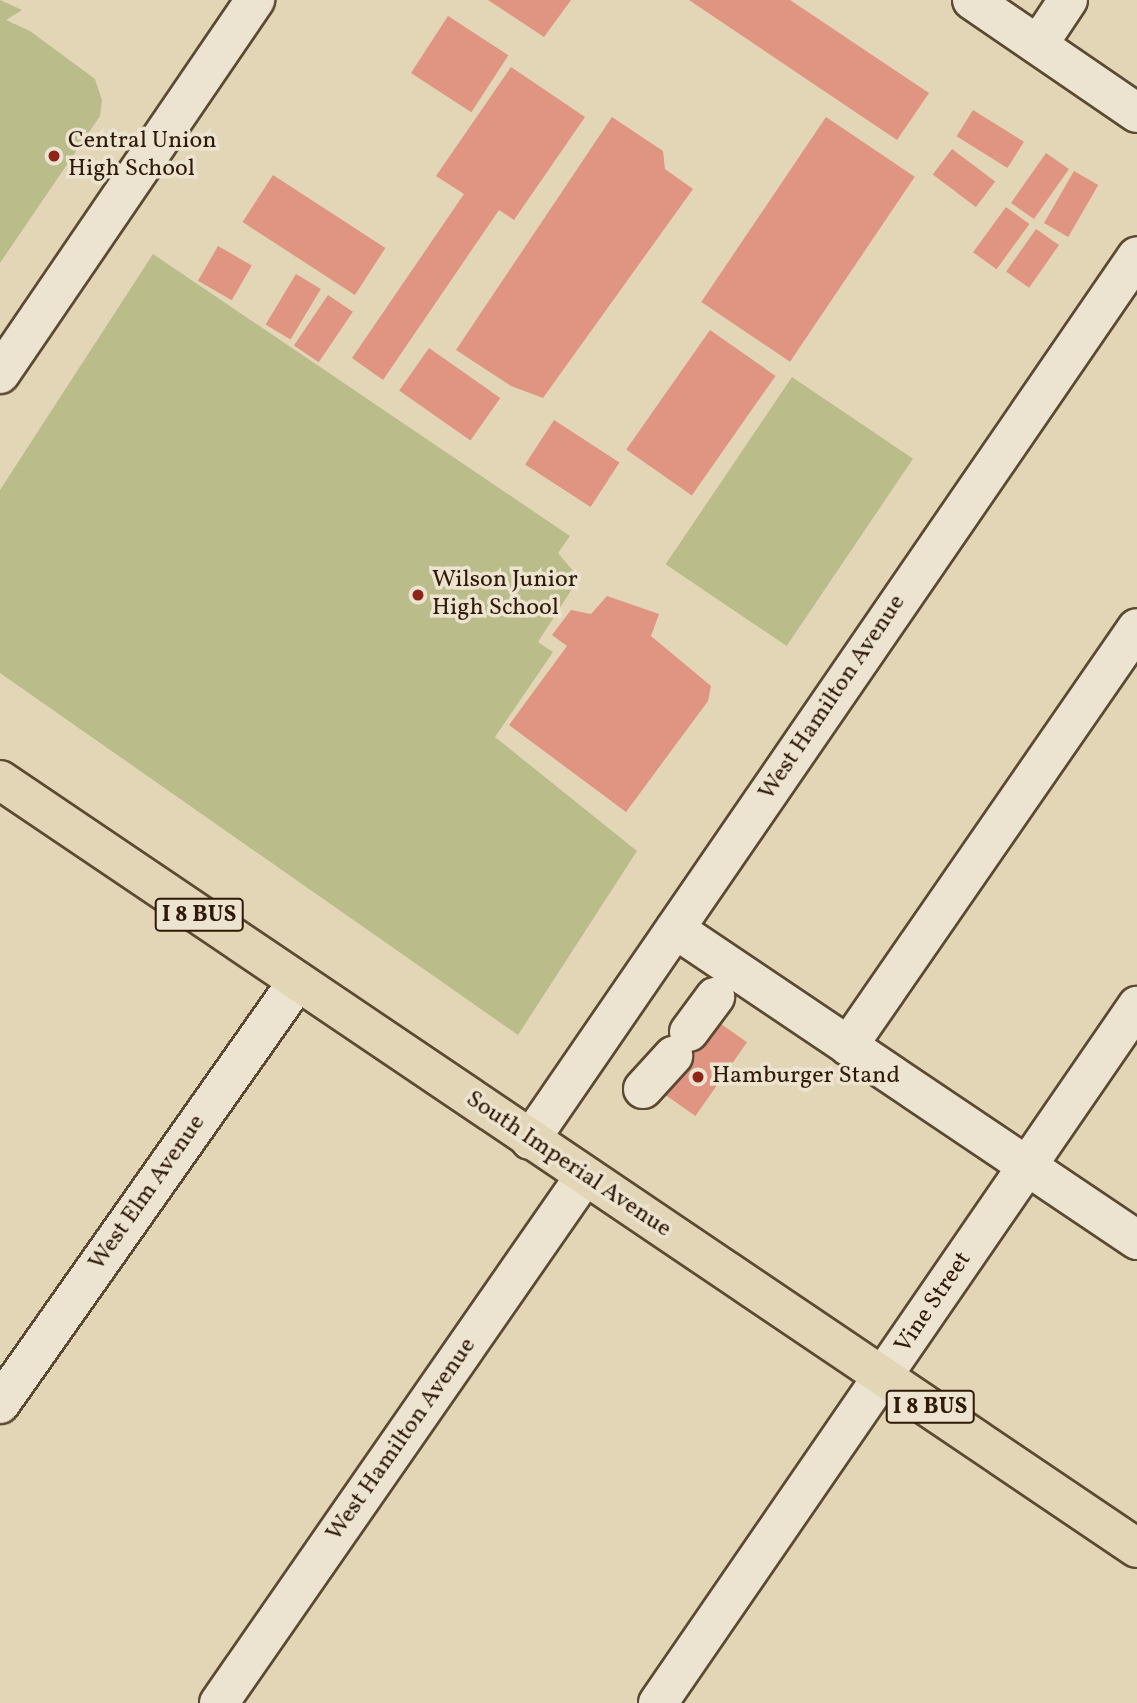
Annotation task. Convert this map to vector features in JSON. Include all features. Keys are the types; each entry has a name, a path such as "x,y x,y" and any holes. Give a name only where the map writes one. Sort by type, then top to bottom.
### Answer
{"highway":[{"name":"South Imperial Avenue","path":"0,781 1137,1548"}],"street":[{"path":"0,374 255,0"},
{"path":"972,0 1137,113"},
{"path":"1038,45 1068,0"},
{"name":"West Hamilton Avenue","path":"530,1140 1137,256"},
{"path":"848,1046 1137,628"},
{"path":"675,929 1137,1240"},
{"name":"West Elm Avenue","path":"0,1404 297,982"},
{"path":"643,1089 681,1044 715,997"},
{"name":"Vine Street","path":"658,1703 1137,1006"},
{"name":"West Hamilton Avenue","path":"219,1703 584,1177"}],"green space":[{"path":"0,0 22,10 6,20 30,31 95,79 102,100 100,116 0,263"},
{"path":"153,254 570,536 558,553 579,578 538,642 553,652 495,737 637,851 518,1035 0,673 0,490"},
{"path":"792,377 913,459 787,646 666,564"}],"building":[{"path":"488,0 571,0 544,37"},
{"path":"689,0 790,0 929,93 897,140"},
{"path":"448,16 508,55 471,112 411,73"},
{"path":"511,67 585,117 514,220 499,210 383,380 352,358 464,194 436,176"},
{"path":"973,110 1024,142 1007,168 957,136"},
{"path":"612,117 663,151 665,169 693,189 543,398 511,386 456,350"},
{"path":"826,117 915,177 790,362 701,302"},
{"path":"952,149 995,181 976,207 933,175"},
{"path":"1046,153 1069,169 1034,219 1011,203"},
{"path":"1074,171 1098,185 1068,237 1044,223"},
{"path":"273,175 385,248 355,295 243,222"},
{"path":"1006,207 1029,224 997,269 973,252"},
{"path":"1036,229 1059,245 1029,288 1006,272"},
{"path":"218,246 252,266 232,300 198,281"},
{"path":"296,274 321,289 290,340 266,325"},
{"path":"328,295 353,312 319,362 294,346"},
{"path":"710,330 776,376 692,495 626,450"},
{"path":"429,348 500,398 470,440 399,391"},
{"path":"554,420 619,462 591,507 525,464"},
{"path":"607,596 659,614 651,636 711,686 708,701 626,812 509,725 567,646 552,635 571,610 591,614"},
{"name":"Hamburger Stand","path":"711,1017 747,1042 695,1116 659,1091"}],"place":[{"name":"Central Union High School","path":"54,156"},
{"name":"Wilson Junior High School","path":"418,595"},
{"name":"Hamburger Stand","path":"698,1077"}]}
